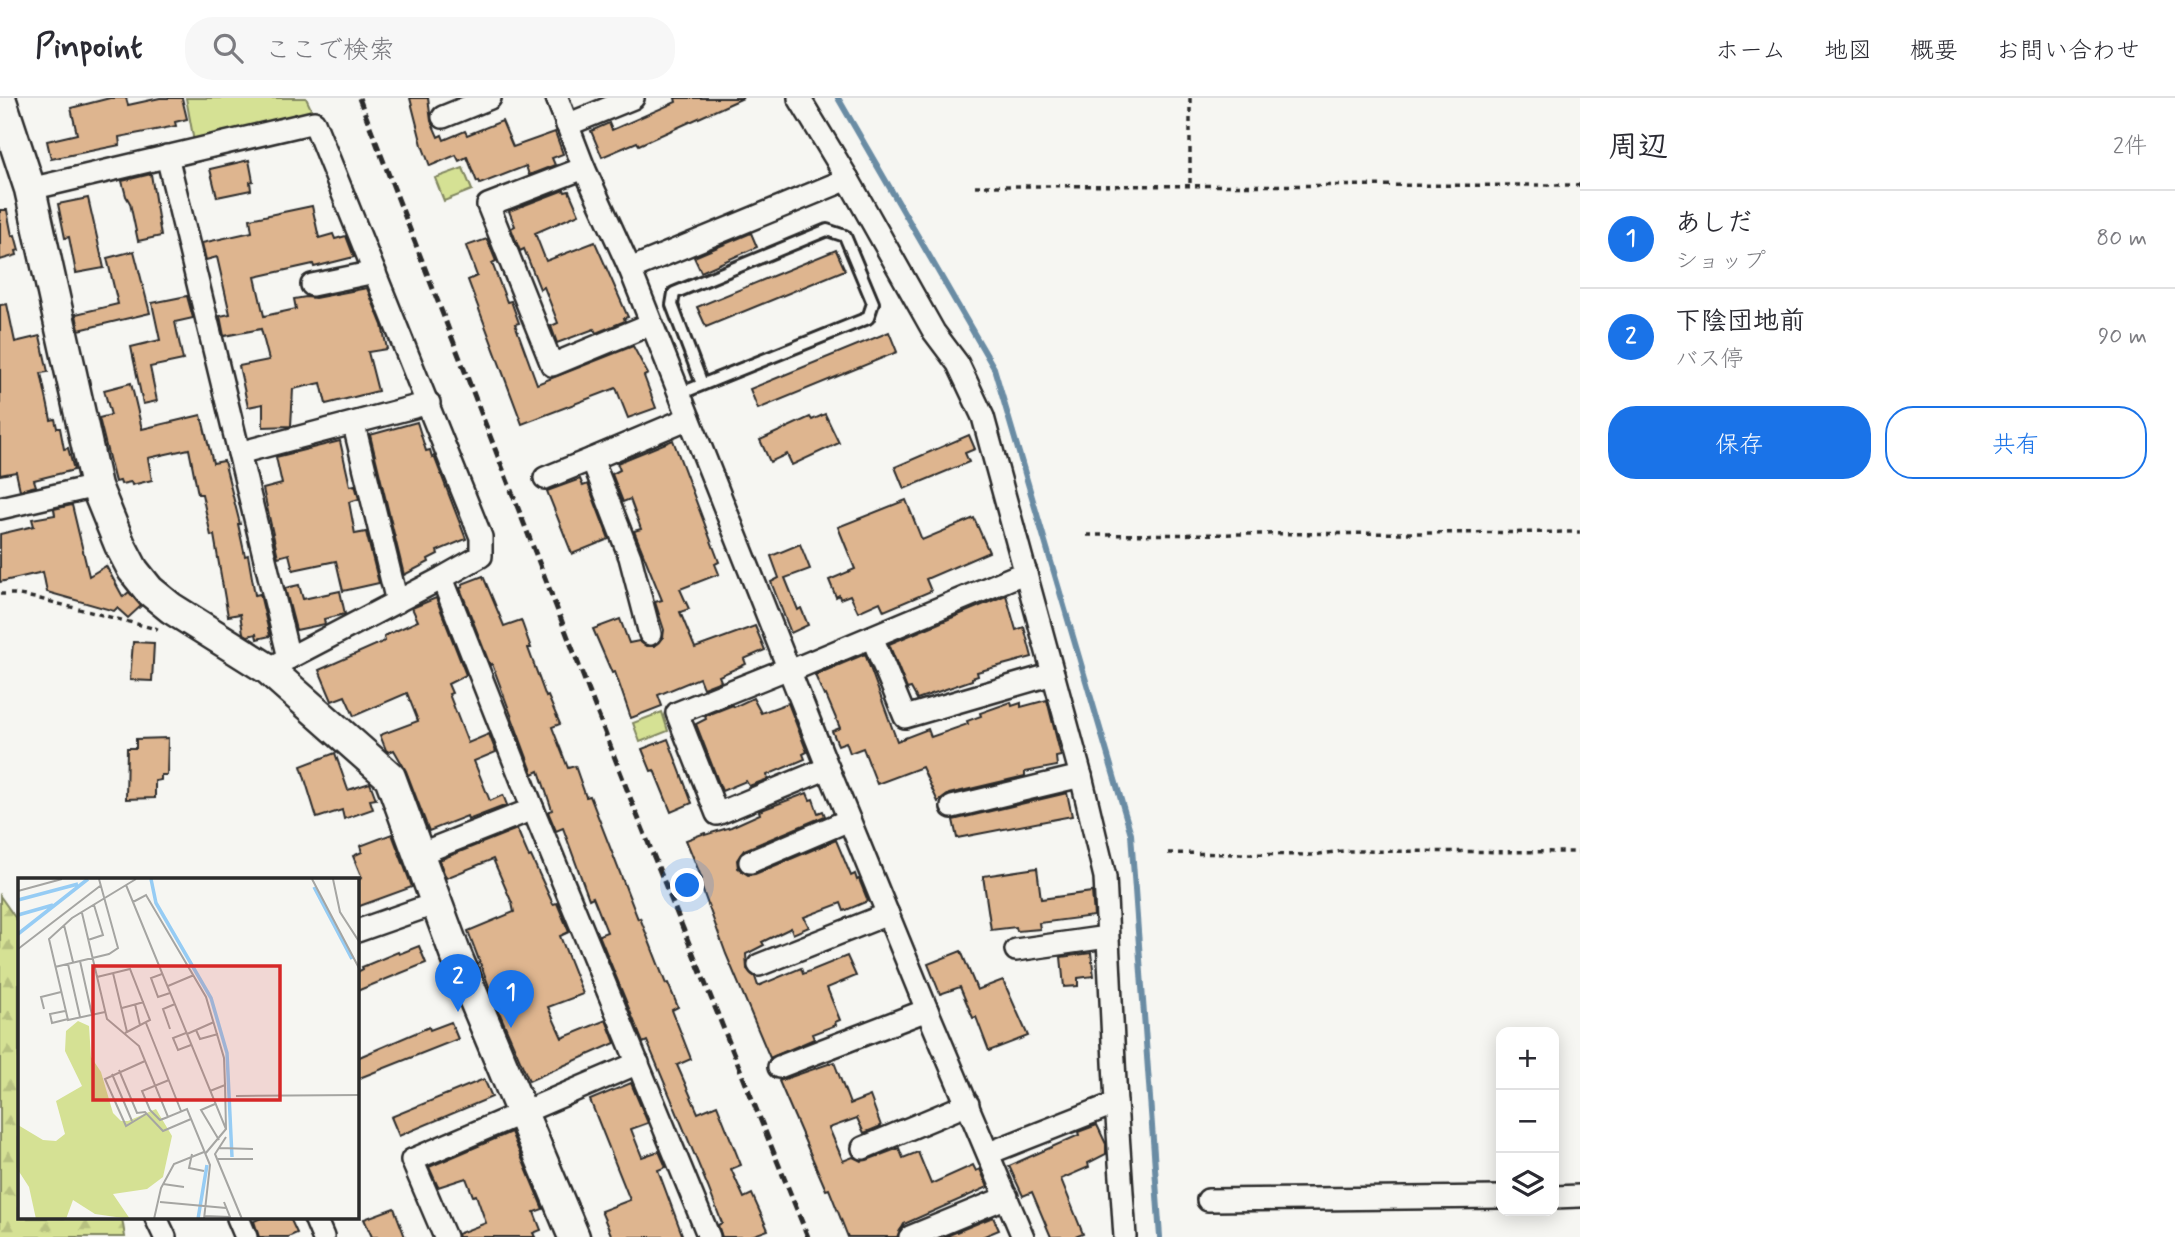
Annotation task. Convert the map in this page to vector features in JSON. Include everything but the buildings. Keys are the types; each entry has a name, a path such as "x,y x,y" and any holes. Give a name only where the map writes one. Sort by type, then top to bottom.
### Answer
{"street":[{"path":"0,98 30,189 96,486 108,521 133,570 149,590 171,608 278,664 390,777 455,953 574,1237"},
{"path":"443,117 490,98"},
{"path":"557,98 584,168 630,270 849,820 1023,1237"},
{"path":"566,125 633,98"},
{"path":"799,98 934,332 958,364 983,418 1081,776 1105,877 1125,1237"},
{"path":"30,189 314,122 481,537 481,556 278,664"},
{"path":"167,156 239,453 278,664"},
{"path":"584,168 488,205 552,365 651,324"},
{"path":"630,270 848,179"},
{"path":"312,285 375,272"},
{"path":"239,453 354,425 429,403"},
{"path":"545,478 689,418"},
{"path":"354,425 397,602"},
{"path":"592,459 630,556 650,634"},
{"path":"0,508 96,486"},
{"path":"828,768 717,814 677,713 872,637 1026,572"},
{"path":"442,578 533,809 709,1237"},
{"path":"872,637 905,718 1053,674"},
{"path":"952,807 1081,776"},
{"path":"419,854 533,809"},
{"path":"750,862 849,820"},
{"path":"359,930 438,903"},
{"path":"759,965 888,914"},
{"path":"1016,950 1107,937"},
{"path":"779,1067 927,1010"},
{"path":"445,1237 412,1160 638,1063"},
{"path":"989,1153 1116,1103"},
{"path":"863,1148 968,1104"},
{"path":"1559,1197 1580,1196"},
{"path":"1208,1200 1496,1197"},
{"path":"910,1237 1007,1198"},
{"path":"157,1220 165,1237"},
{"path":"240,1220 246,1237"},
{"path":"316,1220 323,1237"}],"lane":[{"path":"679,394 868,318 873,303 845,236 827,230 674,293 672,305 702,384"}],"path":[{"path":"1190,98 1190,186"},
{"path":"975,186 1580,185"},
{"path":"1087,535 1580,532"},
{"path":"0,594 40,599 156,629 171,608"},
{"path":"1168,853 1312,855 1343,851 1580,852"}],"green space":[{"path":"186,98 306,98 312,111 194,142"},
{"path":"463,168 472,190 444,201 435,178"},
{"path":"662,712 668,731 640,742 633,723"},
{"path":"0,896 18,922 18,1220 122,1220 125,1237 0,1237"}],"waterway":[{"path":"838,98 994,368 1131,834 1160,1237"}],"railway":[{"path":"359,98 635,810 808,1237"}],"place":[{"name":"下陰団地前","path":"458,1012"},
{"name":"あしだ","path":"511,1028"}]}
